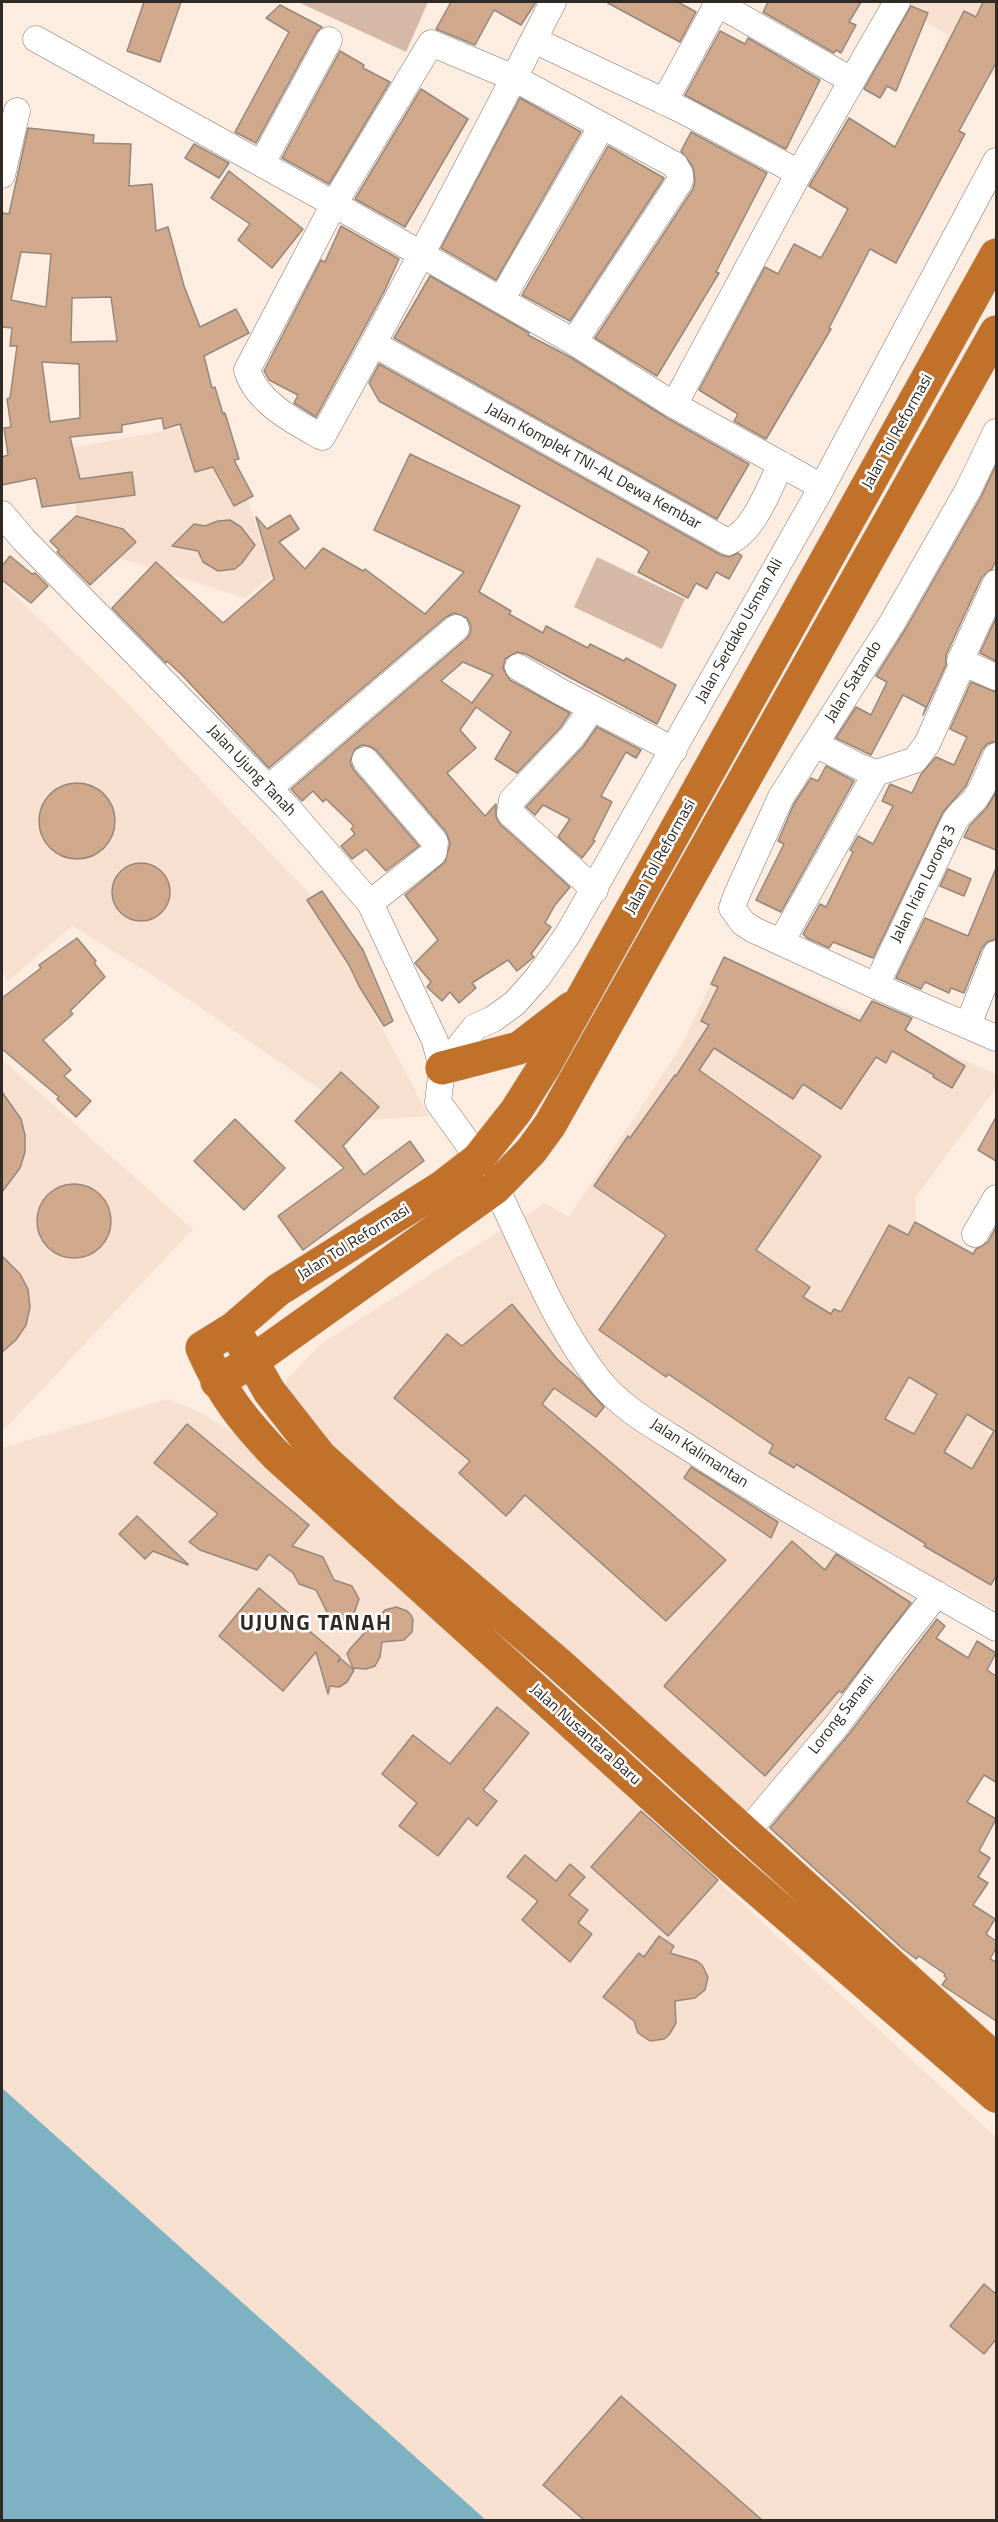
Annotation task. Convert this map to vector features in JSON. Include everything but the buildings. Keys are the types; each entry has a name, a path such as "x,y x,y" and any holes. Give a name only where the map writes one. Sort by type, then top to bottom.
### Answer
{"highway":[{"name":"Jalan Tol Reformasi","path":"202,1348 234,1328 278,1290 442,1187 478,1159 516,1112 581,1000 996,255"},
{"name":"Jalan Tol Reformasi","path":"217,1382 251,1362 495,1188 531,1151 550,1125 996,332"},
{"path":"442,1068 519,1048 581,1000"},
{"name":"Jalan Nusantara Baru","path":"234,1328 269,1391 320,1456 532,1641 745,1834 994,2054"},
{"name":"Jalan Nusantara Baru","path":"202,1348 217,1382 241,1418 276,1455 722,1859 996,2096"},
{"path":"509,1666 532,1641"}],"street":[{"path":"554,2 514,78 423,255 322,437 273,406 249,379 247,370 334,204 431,43 514,78 675,165 680,174 680,181 574,342"},
{"path":"664,102 716,2 851,80"},
{"path":"674,405 799,173 897,2"},
{"path":"36,39 334,204 574,342 674,405 822,487"},
{"path":"262,164 329,40"},
{"path":"534,40 664,102 799,173"},
{"path":"2,175 17,111"},
{"path":"501,300 602,126"},
{"name":"Jalan Serdako Usman Ali","path":"442,1068 475,1027 493,1019 508,1008 530,985 568,934 595,890 822,487 996,161"},
{"name":"Jalan Komplek TNI-AL Dewa Kembar","path":"374,344 728,542 739,538 750,524 781,464"},
{"name":"Jalan Satando","path":"781,942 743,923 732,908 737,894 781,797 892,623 968,490 996,432"},
{"name":"Jalan Ujung Tanah","path":"2,514 24,540 268,788 370,903 435,1041 442,1068"},
{"path":"995,594 960,657 963,663 996,677"},
{"path":"268,788 456,628"},
{"path":"815,744 876,773 909,763 927,744 963,663"},
{"path":"518,667 674,750"},
{"path":"592,708 572,737 512,800 509,810 595,890"},
{"name":"Jalan Irian Lorong 3","path":"876,986 953,824 959,813 979,794 996,756"},
{"path":"365,760 435,842 434,852 430,856 370,903"},
{"path":"876,773 781,942 996,1038"},
{"path":"968,1026 996,954"},
{"name":"Jalan Kalimantan","path":"442,1068 438,1101 495,1188 544,1292 600,1382 625,1404 739,1480 996,1629"},
{"path":"975,1234 996,1198"},
{"name":"Lorong Sanani","path":"745,1834 837,1725 937,1594"}],"shaded area":[{"path":"298,2 428,2 406,52"},
{"path":"905,2 996,2 996,78 942,46 948,35 902,8"},
{"path":"222,420 272,575 245,598 90,549 72,527 76,511 76,491 39,454"},
{"path":"597,557 685,599 662,649 574,607"},
{"path":"2,583 128,704 311,895 429,1116 365,1120 155,977 72,926 7,982 2,970"},
{"path":"724,957 996,1074 996,1088 916,1197 915,1229 890,1259 996,1326 996,1398 979,1421 996,1441 994,1463 996,1465 996,1611 947,1583 893,1656 751,1818 295,1413 287,1396 287,1379 321,1344 426,1277 545,1203 569,1217 681,1046"},
{"path":"2,1059 193,1229 2,1432"},
{"path":"168,1399 202,1413 242,1438 996,2137 996,2520 486,2520 2,2088 2,1448"}],"water":[{"path":"2,2088 486,2520 2,2520"}],"district":[{"name":"UJUNG TANAH","path":"316,1625"}]}
